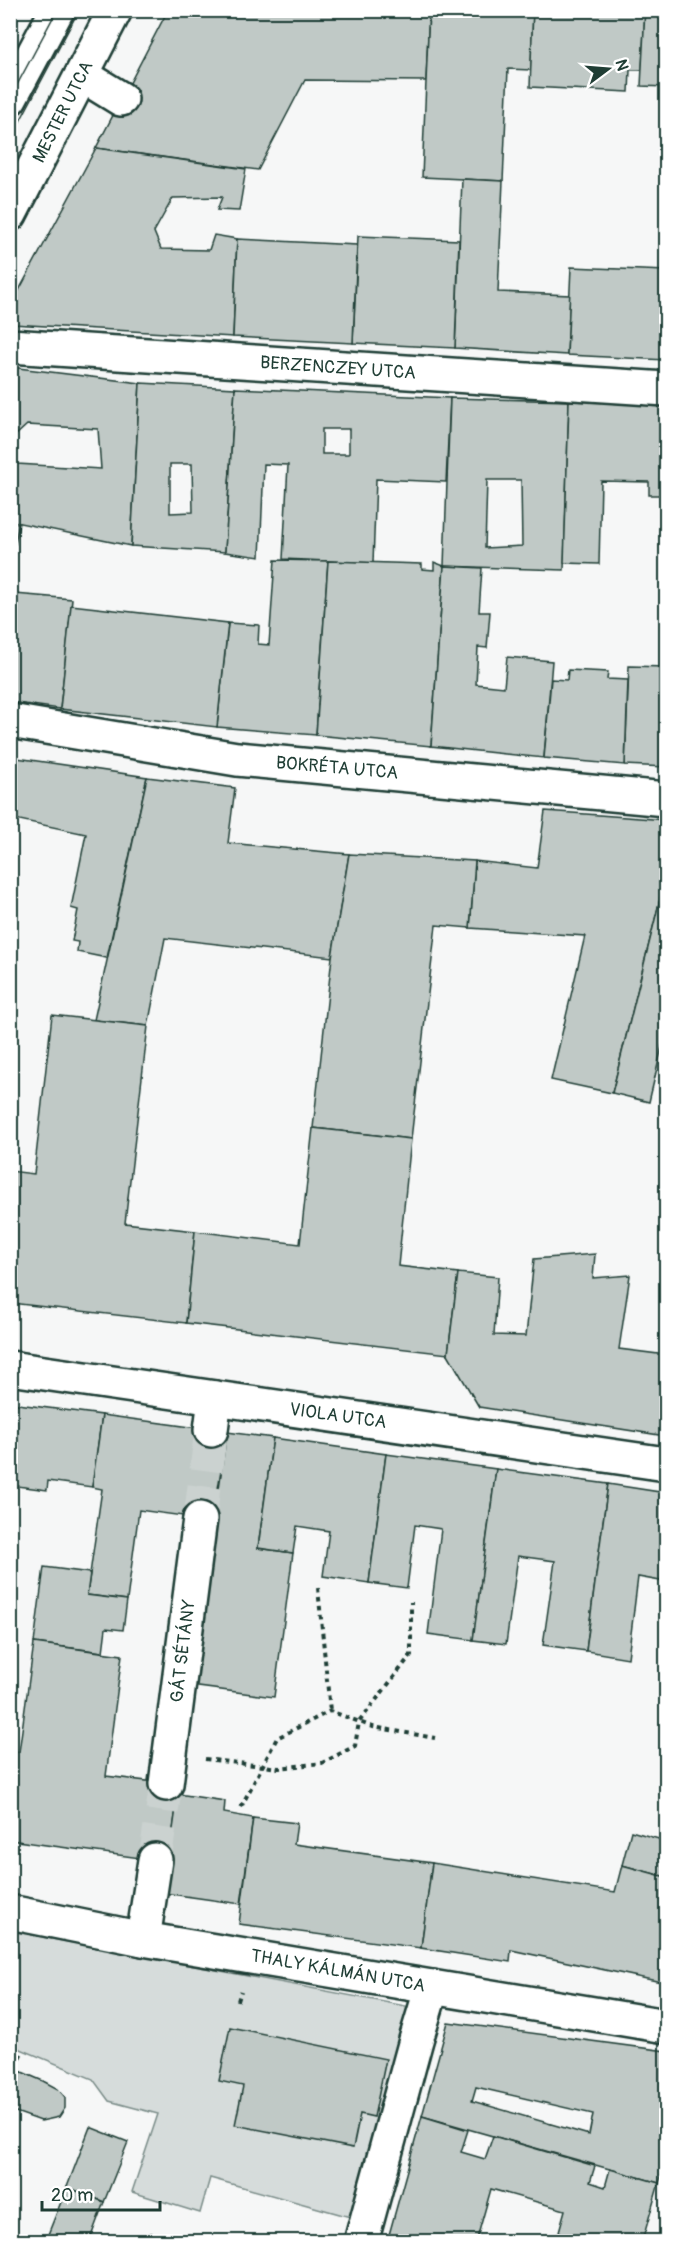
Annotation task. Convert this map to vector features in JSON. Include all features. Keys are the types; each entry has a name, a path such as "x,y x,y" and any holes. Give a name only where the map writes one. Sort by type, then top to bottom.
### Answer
{"street":[{"path":"10,98 57,10"},
{"path":"64,10 108,25"},
{"name":"MESTER UTCA","path":"10,214 108,25"},
{"path":"82,75 121,99"},
{"name":"BERZENCZEY UTCA","path":"10,346 666,389"},
{"name":"BOKRÉTA UTCA","path":"10,721 237,759 666,799"},
{"name":"VIOLA UTCA","path":"10,1368 666,1464"},
{"path":"211,1430 215,1398"},
{"name":"GÁT SÉTÁNY","path":"168,1769 200,1518"},
{"path":"143,1939 154,1860"},
{"name":"THALY KÁLMÁN UTCA","path":"10,1912 143,1939 666,2026"},
{"path":"361,2241 432,1987"}],"path":[{"path":"318,1588 330,1711"},
{"path":"168,1769 279,1768 322,1763 355,1746 359,1722 411,1655 411,1602"},
{"path":"241,1808 278,1737 330,1711 373,1727 435,1738"}],"shaded area":[{"path":"10,1931 411,2007 354,2218 210,2178 200,2213 132,2192 158,2114 109,2101 93,2079 11,2045"}],"building":[{"path":"168,10 429,10 426,81 305,80 258,170 96,148"},
{"path":"429,10 533,10 531,70 508,69 503,181 422,177"},
{"path":"533,10 645,10 642,70 630,70 629,92 530,87"},
{"path":"645,10 666,10 666,87 641,86"},
{"path":"96,148 246,169 239,211 217,210 222,197 173,198 154,232 161,249 209,250 214,235 237,239 233,337 12,324 10,307"},
{"path":"462,179 503,181 498,292 570,295 567,355 455,348"},
{"path":"358,236 459,240 455,348 353,343"},
{"path":"237,239 357,245 353,343 233,337"},
{"path":"571,267 666,271 666,360 567,355"},
{"path":"10,367 140,383 131,546 10,521","holes":["27,425 98,429 101,469 17,464 15,436"]},
{"path":"140,383 235,388 225,552 131,546","holes":["170,464 192,464 193,512 170,513"]},
{"path":"235,388 450,398 446,482 376,479 373,563 283,559 288,465 264,464 260,557 225,552","holes":["322,429 349,429 349,454 322,454"]},
{"path":"450,398 569,401 564,570 444,566","holes":["487,480 521,480 522,546 485,548"]},
{"path":"569,401 666,401 666,495 649,495 649,482 601,481 599,564 564,563"},
{"path":"10,521 19,523 15,544 10,544"},
{"path":"275,560 328,561 316,735 217,727 228,623 259,625 258,644 269,645"},
{"path":"328,561 422,564 422,569 434,570 434,562 444,566 431,746 316,735"},
{"path":"444,566 482,568 479,612 490,612 487,648 478,647 476,684 504,687 507,657 552,661 544,758 431,746"},
{"path":"10,593 15,594 10,619"},
{"path":"15,594 72,599 60,709 10,702 10,619"},
{"path":"71,605 228,623 217,727 60,709"},
{"path":"629,666 666,667 666,767 625,765"},
{"path":"568,670 608,672 607,679 628,680 625,765 544,758 551,679 567,680"},
{"path":"10,757 147,777 107,958 77,952 78,942 72,941 78,910 71,908 86,834 10,818"},
{"path":"147,777 235,788 228,843 349,854 332,957 165,938 148,1026 94,1020"},
{"path":"545,811 666,820 666,875 612,1093 551,1080 585,936 470,928 475,861 537,868"},
{"path":"349,854 475,861 470,928 436,925 411,1139 313,1128 332,957"},
{"path":"666,875 666,1030 649,1102 612,1093"},
{"path":"52,1015 148,1026 125,1223 195,1231 186,1323 10,1304 10,1171 34,1174"},
{"path":"313,1128 411,1139 398,1266 458,1273 448,1354 186,1323 195,1231 300,1244"},
{"path":"595,1254 593,1278 630,1275 619,1349 666,1355 666,1436 479,1407 448,1354 458,1273 498,1277 494,1335 526,1336 534,1259"},
{"path":"10,1403 102,1415 92,1487 48,1481 47,1490 10,1485"},
{"path":"102,1415 227,1432 213,1520 139,1510 127,1600 87,1595 102,1489 92,1487"},
{"path":"227,1432 273,1438 258,1548 293,1553 274,1697 191,1686"},
{"path":"273,1438 386,1454 369,1583 323,1576 329,1531 297,1526 293,1553 258,1548"},
{"path":"386,1454 496,1469 473,1640 428,1634 441,1529 415,1525 407,1588 369,1583"},
{"path":"496,1469 608,1484 586,1651 543,1645 555,1561 518,1556 506,1644 473,1640"},
{"path":"608,1484 666,1493 666,1582 638,1577 628,1658 586,1651"},
{"path":"44,1567 90,1573 87,1595 127,1600 123,1630 106,1628 103,1652 34,1643"},
{"path":"34,1643 122,1655 106,1776 179,1785 169,1862 10,1840 10,1750 19,1752"},
{"path":"178,1794 225,1801 224,1813 253,1818 241,1904 164,1893"},
{"path":"253,1818 297,1823 294,1844 432,1863 421,1948 239,1924"},
{"path":"631,1831 666,1841 666,1877 622,1865"},
{"path":"432,1863 615,1892 622,1865 666,1877 666,1983 511,1950 510,1962 421,1948"},
{"path":"448,2022 666,2051 666,2159 659,2183 422,2116","holes":["476,2087 593,2114 589,2135 472,2101"]},
{"path":"230,2027 386,2059 374,2117 360,2114 353,2148 235,2125 243,2086 219,2081"},
{"path":"10,2050 22,2055 15,2069 58,2089 65,2097 65,2108 59,2117 41,2121 10,2110"},
{"path":"422,2116 468,2130 461,2152 485,2159 493,2136 595,2166 590,2182 605,2187 610,2169 659,2183 642,2242 556,2242 565,2210 491,2189 476,2242 387,2242"},
{"path":"90,2127 128,2142 104,2202 67,2187"},
{"path":"67,2187 104,2202 89,2242 45,2242"},
{"path":"150,2233 174,2242 147,2242"}],"tunnel":[{"path":"200,1519 211,1430"},
{"path":"155,1860 166,1784"}],"tram line":[{"path":"10,98 57,10"},
{"path":"10,140 79,10"}]}
